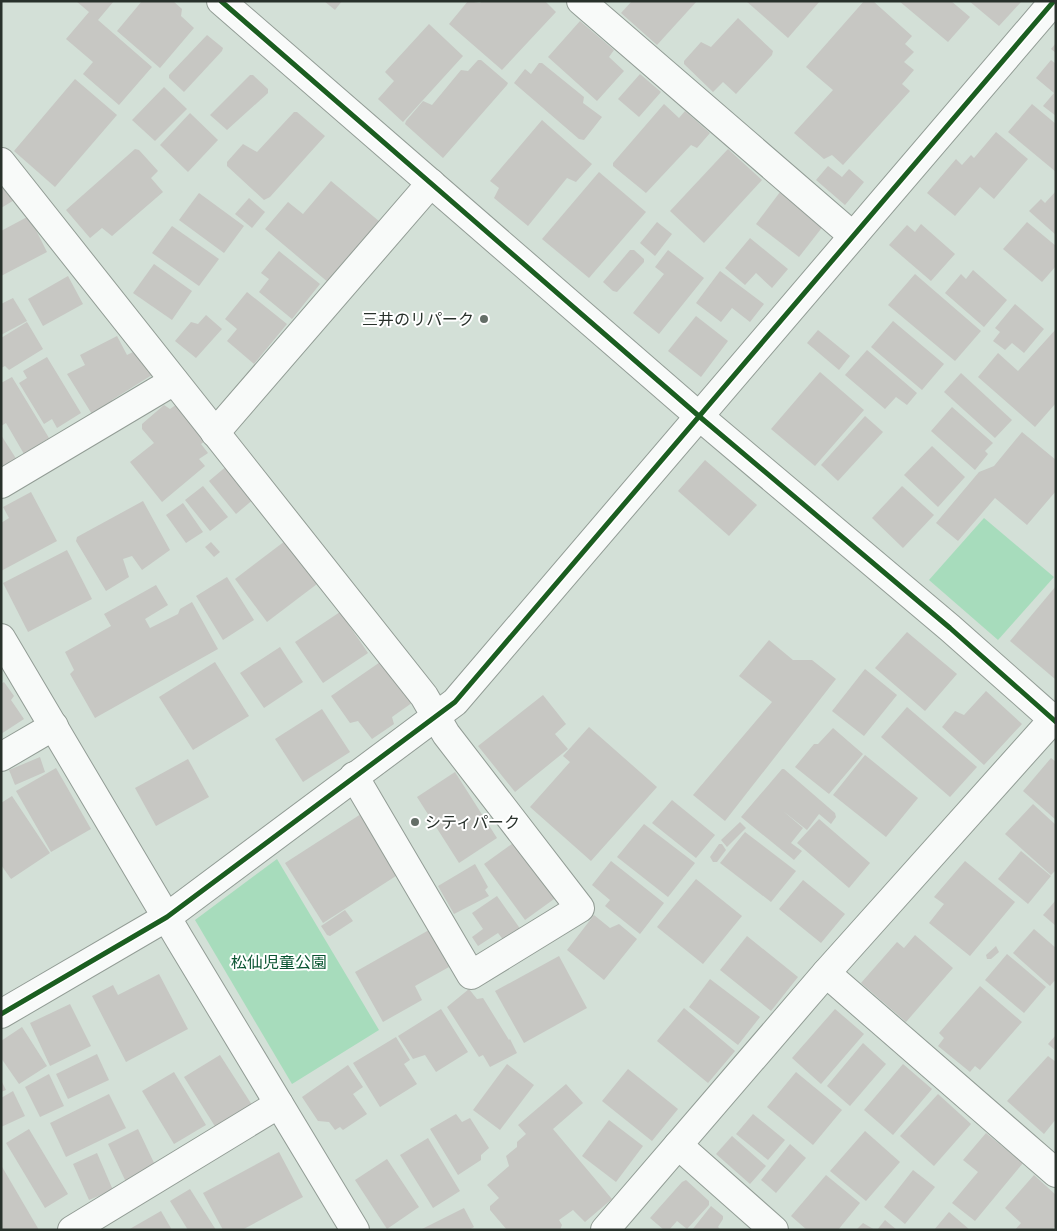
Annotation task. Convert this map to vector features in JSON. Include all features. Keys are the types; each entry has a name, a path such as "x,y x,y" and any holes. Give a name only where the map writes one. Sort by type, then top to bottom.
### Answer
{"street":[{"path":"581,1 853,236"},
{"path":"1,1014 167,918 354,776 437,716 461,695 1054,1"},
{"path":"230,4 431,183 700,417 1055,719 826,973 605,1230"},
{"path":"1,162 424,696 446,734 580,908 471,975 354,776"},
{"path":"216,433 431,183"},
{"path":"1,484 174,381"},
{"path":"1,638 355,1230"},
{"path":"1,757 54,726"},
{"path":"826,973 1056,1173"},
{"path":"72,1230 279,1104"},
{"path":"678,1146 774,1230"}],"green space":[{"path":"984,518 1054,577 998,640 929,580"},
{"name":"松仙児童公園","path":"277,859 379,1030 292,1084 195,920"}],"building":[{"path":"76,1 114,1 98,20 152,67 119,105 83,74 93,62 66,39 89,12"},
{"path":"142,1 173,1 182,9 181,16 194,28 160,68 117,31"},
{"path":"324,1 342,1 335,10"},
{"path":"468,1 480,3 482,1 545,1 556,12 502,70 449,24"},
{"path":"632,1 697,1 657,45 621,13"},
{"path":"746,1 820,1 788,38"},
{"path":"864,1 873,1 912,36 905,44 914,52 904,62 914,70 902,84 910,91 843,165 832,155 824,159 794,133 833,90 806,67"},
{"path":"899,1 951,1 970,17 948,42"},
{"path":"969,1 1022,1 999,26"},
{"path":"738,18 773,51 772,55 736,94 723,82 713,92 684,64 684,61 701,42 711,47"},
{"path":"580,21 614,50 609,57 624,71 597,101 548,57"},
{"path":"429,24 463,56 403,122 378,99 394,81 385,72"},
{"path":"207,35 223,48 222,51 184,92 169,78 169,75"},
{"path":"1056,43 1056,53 1051,49"},
{"path":"478,60 481,60 508,83 443,158 405,124 406,121 423,101 432,105 461,70 468,71"},
{"path":"1051,60 1056,64 1056,116 1043,106 1054,93 1036,78"},
{"path":"539,63 542,63 584,97 583,103 602,117 584,140 579,139 514,83 525,69 531,74"},
{"path":"640,74 661,92 639,117 618,99"},
{"path":"250,75 253,75 268,89 268,93 227,130 210,115"},
{"path":"75,79 117,115 55,187 14,151"},
{"path":"164,87 187,109 155,141 132,120"},
{"path":"664,104 679,118 685,111 710,133 697,148 691,145 646,193 613,166 613,163"},
{"path":"1032,104 1056,124 1056,172 1008,132"},
{"path":"294,112 297,112 325,136 270,197 264,200 227,166 227,162 243,144 257,152"},
{"path":"190,113 218,140 188,172 160,145"},
{"path":"542,120 592,164 576,182 567,178 528,226 494,198 499,188 490,181"},
{"path":"996,132 1028,159 994,199 980,187 955,216 927,193 956,159 962,165 971,155 974,158"},
{"path":"135,149 139,150 158,171 151,178 163,192 112,236 102,228 90,238 66,210"},
{"path":"728,149 762,180 704,243 670,211"},
{"path":"828,166 842,177 849,169 864,182 845,205 816,180"},
{"path":"599,172 646,212 589,278 542,239"},
{"path":"1,173 16,199 1,208"},
{"path":"331,181 380,222 329,283 265,229 288,202 303,214"},
{"path":"1056,191 1056,235 1029,211 1041,199 1045,203"},
{"path":"780,192 824,225 799,257 756,224"},
{"path":"199,193 244,226 224,253 179,220"},
{"path":"249,198 265,212 252,228 235,214"},
{"path":"29,216 47,252 1,276 1,231"},
{"path":"657,222 672,234 655,256 640,243"},
{"path":"1027,222 1056,246 1056,266 1042,282 1003,249"},
{"path":"921,224 955,254 931,281 889,245 907,225 915,232"},
{"path":"172,226 219,259 199,286 152,253"},
{"path":"750,238 788,269 772,288 756,273 745,285 725,268"},
{"path":"630,250 634,250 644,259 644,262 617,292 613,291 603,282"},
{"path":"668,250 704,278 659,334 633,313 664,274 655,267"},
{"path":"279,251 320,284 292,319 259,292 269,279 261,273"},
{"path":"154,264 192,291 172,320 133,293"},
{"path":"973,270 1007,300 984,327 945,293 961,274 966,279"},
{"path":"720,271 764,304 750,322 732,308 721,322 696,303"},
{"path":"915,274 981,331 955,361 888,305"},
{"path":"68,276 83,304 43,326 28,299"},
{"path":"247,292 287,324 254,364 227,341 237,329 225,319"},
{"path":"13,298 27,321 1,335 1,304"},
{"path":"1015,304 1044,329 1024,353 1012,343 1005,350 993,341 1000,332 995,328"},
{"path":"206,315 222,329 196,358 175,341 191,322 198,324"},
{"path":"696,316 728,341 701,377 668,351"},
{"path":"893,321 944,364 922,390 871,347"},
{"path":"27,322 43,349 9,370 5,366 1,368 1,338"},
{"path":"1056,329 1056,403 1035,427 978,377 998,353 1018,371"},
{"path":"818,330 850,356 839,370 807,343"},
{"path":"117,336 127,355 135,351 138,352 152,375 112,400 114,408 95,419 67,374 85,365 80,355"},
{"path":"867,350 917,393 907,405 896,397 885,409 845,375"},
{"path":"47,357 81,413 57,428 52,419 44,424 19,383 27,378 23,371"},
{"path":"820,372 864,410 815,466 771,429"},
{"path":"961,373 1012,420 995,438 944,392"},
{"path":"12,377 49,438 24,454 6,423 1,426 1,383"},
{"path":"180,402 210,437 201,444 208,453 199,459 205,466 162,502 130,462 154,443 142,429 142,424 164,405 170,409"},
{"path":"952,407 993,443 985,451 988,454 975,470 931,431"},
{"path":"865,416 883,432 838,481 821,465"},
{"path":"1022,432 1056,460 1056,491 1027,525 995,498 958,541 936,523 979,472 994,466"},
{"path":"1,435 17,460 1,470"},
{"path":"932,446 965,477 938,507 904,475"},
{"path":"705,460 757,505 729,536 678,491"},
{"path":"228,465 255,498 236,514 209,481"},
{"path":"203,486 228,517 210,531 185,500"},
{"path":"902,486 934,515 903,548 872,518"},
{"path":"31,492 57,541 1,571 1,523 9,518 3,507"},
{"path":"143,501 170,550 142,570 132,556 123,559 129,577 106,591 76,541 77,537"},
{"path":"183,503 203,532 186,543 166,515"},
{"path":"285,541 317,584 267,622 235,579"},
{"path":"211,542 220,552 214,557 205,547"},
{"path":"67,550 92,599 28,632 3,583"},
{"path":"227,577 254,620 223,640 196,596"},
{"path":"156,585 168,605 145,619 150,628 178,614 180,609 192,602 218,649 95,718 70,674 74,670 65,652 111,626 104,614"},
{"path":"1056,586 1056,678 1055,679 1010,641"},
{"path":"340,612 368,653 323,683 295,642"},
{"path":"907,632 957,674 925,711 875,668"},
{"path":"769,640 793,660 812,660 836,679 725,821 693,795 772,702 739,676"},
{"path":"280,647 303,682 264,708 240,673"},
{"path":"386,658 416,700 392,717 394,724 372,739 358,721 350,723 331,696"},
{"path":"215,662 249,716 193,750 159,697"},
{"path":"865,669 897,695 864,736 832,711"},
{"path":"4,682 14,696 11,700 24,719 1,734 1,684"},
{"path":"986,691 1022,724 984,765 942,727 955,711 964,715"},
{"path":"543,695 566,724 555,734 568,749 515,792 478,746"},
{"path":"907,707 977,767 950,797 881,737"},
{"path":"322,709 350,752 303,782 275,739"},
{"path":"589,727 657,787 591,861 530,807 570,762 563,756"},
{"path":"833,728 863,754 829,794 795,767 814,744 818,744"},
{"path":"865,755 918,798 886,837 833,795"},
{"path":"40,757 45,772 15,785 9,770"},
{"path":"1051,758 1056,762 1056,820 1023,791"},
{"path":"188,759 209,797 156,826 135,788"},
{"path":"56,768 91,829 51,852 16,791"},
{"path":"782,769 835,813 836,817 831,824 819,814 807,830 783,811 803,828 791,843 802,851 794,860 741,817"},
{"path":"455,772 497,838 459,863 417,797"},
{"path":"12,796 50,853 11,879 1,865 1,803"},
{"path":"672,800 715,835 696,858 652,823"},
{"path":"1033,804 1056,825 1056,870 1051,875 1005,834"},
{"path":"361,814 399,874 323,923 285,863"},
{"path":"819,819 870,863 849,888 797,843"},
{"path":"740,822 746,828 727,847 721,840"},
{"path":"644,824 695,863 668,897 617,857"},
{"path":"745,832 796,871 771,902 720,863"},
{"path":"516,841 561,894 525,920 484,864"},
{"path":"719,844 722,844 726,850 717,862 713,862 710,857"},
{"path":"1021,851 1051,876 1028,904 998,879"},
{"path":"611,861 664,903 640,934 605,906 610,900 592,885"},
{"path":"965,861 1015,902 970,956 929,923 944,904 934,897"},
{"path":"475,864 488,887 485,890 489,896 454,914 438,886"},
{"path":"696,879 742,916 703,964 657,927"},
{"path":"803,880 845,914 821,943 779,909"},
{"path":"497,896 521,930 504,941 498,933 478,946 472,937 483,929 472,913"},
{"path":"1056,900 1056,926 1043,915"},
{"path":"345,910 353,921 330,936 327,935 321,926"},
{"path":"594,915 610,928 619,924 637,939 604,980 567,950"},
{"path":"1034,929 1056,948 1056,979 1050,986 1013,953"},
{"path":"429,930 449,967 415,986 422,1000 383,1022 355,972"},
{"path":"915,935 953,968 906,1022 861,983 897,942 904,948"},
{"path":"747,936 798,977 771,1011 720,970"},
{"path":"996,946 999,952 991,959 987,959 986,955"},
{"path":"1007,954 1046,987 1024,1013 985,980"},
{"path":"559,956 587,1008 524,1043 495,991"},
{"path":"159,974 188,1029 126,1062 92,996 113,985 118,995"},
{"path":"710,979 760,1017 738,1045 689,1007"},
{"path":"980,986 1022,1022 980,1070 975,1066 970,1072 938,1046 944,1038 939,1033"},
{"path":"469,989 477,999 483,998 517,1053 490,1067 483,1055 479,1057 447,1007"},
{"path":"70,1004 91,1046 50,1066 30,1023"},
{"path":"684,1008 735,1051 708,1083 657,1041"},
{"path":"441,1009 468,1052 436,1072 425,1055 413,1059 398,1036"},
{"path":"835,1009 864,1034 821,1084 792,1058"},
{"path":"22,1027 47,1066 19,1084 1,1058 1,1041"},
{"path":"1056,1035 1056,1051 1048,1044"},
{"path":"396,1037 410,1060 404,1064 417,1084 380,1107 353,1063"},
{"path":"863,1043 886,1064 850,1106 827,1086"},
{"path":"97,1054 109,1080 68,1099 56,1074"},
{"path":"220,1055 252,1105 216,1128 184,1077"},
{"path":"1048,1056 1056,1062 1056,1119 1044,1134 1007,1101"},
{"path":"507,1064 534,1085 500,1130 473,1110"},
{"path":"903,1064 932,1089 893,1135 864,1110"},
{"path":"348,1065 363,1087 353,1094 367,1114 343,1130 340,1127 335,1130 329,1122 318,1121 302,1097"},
{"path":"628,1069 678,1109 652,1141 602,1101"},
{"path":"174,1072 206,1125 174,1144 142,1091"},
{"path":"796,1072 842,1110 813,1145 767,1107"},
{"path":"49,1074 64,1106 40,1117 25,1087"},
{"path":"1,1080 6,1090 1,1092"},
{"path":"566,1084 583,1103 553,1129 612,1199 585,1222 573,1210 559,1220 562,1225 560,1230 507,1230 490,1210 490,1206 499,1198 487,1185 509,1166 506,1156 517,1147 517,1142 526,1134 518,1125"},
{"path":"13,1091 25,1116 1,1127 1,1098"},
{"path":"109,1094 126,1128 66,1157 50,1123"},
{"path":"938,1094 971,1124 934,1166 900,1136"},
{"path":"456,1114 462,1122 470,1118 489,1148 481,1155 481,1160 458,1175 430,1129"},
{"path":"753,1114 785,1140 768,1160 736,1134"},
{"path":"609,1120 643,1146 616,1182 582,1156"},
{"path":"29,1129 68,1194 45,1208 6,1143"},
{"path":"138,1129 156,1167 126,1182 108,1144"},
{"path":"865,1131 900,1162 866,1201 830,1171"},
{"path":"986,1133 1023,1163 975,1221 952,1203 978,1172 963,1160"},
{"path":"732,1136 766,1166 750,1184 716,1154"},
{"path":"428,1138 460,1191 433,1208 400,1155"},
{"path":"790,1144 806,1158 776,1193 761,1180"},
{"path":"279,1152 303,1197 242,1230 223,1230 203,1193"},
{"path":"97,1153 113,1190 89,1200 73,1164"},
{"path":"387,1159 419,1207 387,1229 355,1180"},
{"path":"1,1165 39,1230 1,1230"},
{"path":"913,1170 935,1187 905,1224 884,1207"},
{"path":"826,1175 860,1203 838,1230 807,1230 791,1216"},
{"path":"1034,1175 1056,1195 1056,1225 1052,1230 1015,1230 1021,1223 1005,1208"},
{"path":"686,1180 709,1201 709,1205 687,1229 677,1221 669,1230 664,1230 650,1218 682,1182"},
{"path":"190,1189 216,1230 188,1230 170,1201"},
{"path":"711,1206 723,1216 718,1227 721,1230 692,1230"},
{"path":"464,1208 474,1227 469,1230 420,1230"},
{"path":"161,1211 172,1230 128,1230"},
{"path":"949,1212 970,1230 934,1230"},
{"path":"885,1220 897,1230 877,1230"},
{"path":"863,1223 875,1230 856,1230"}],"cycle path":[{"path":"221,1 700,417 950,628 1056,722"},
{"path":"1,1014 167,917 455,702 1054,1"}],"place":[{"name":"三井のリパーク","path":"484,319"},
{"name":"シティパーク","path":"415,822"}]}
